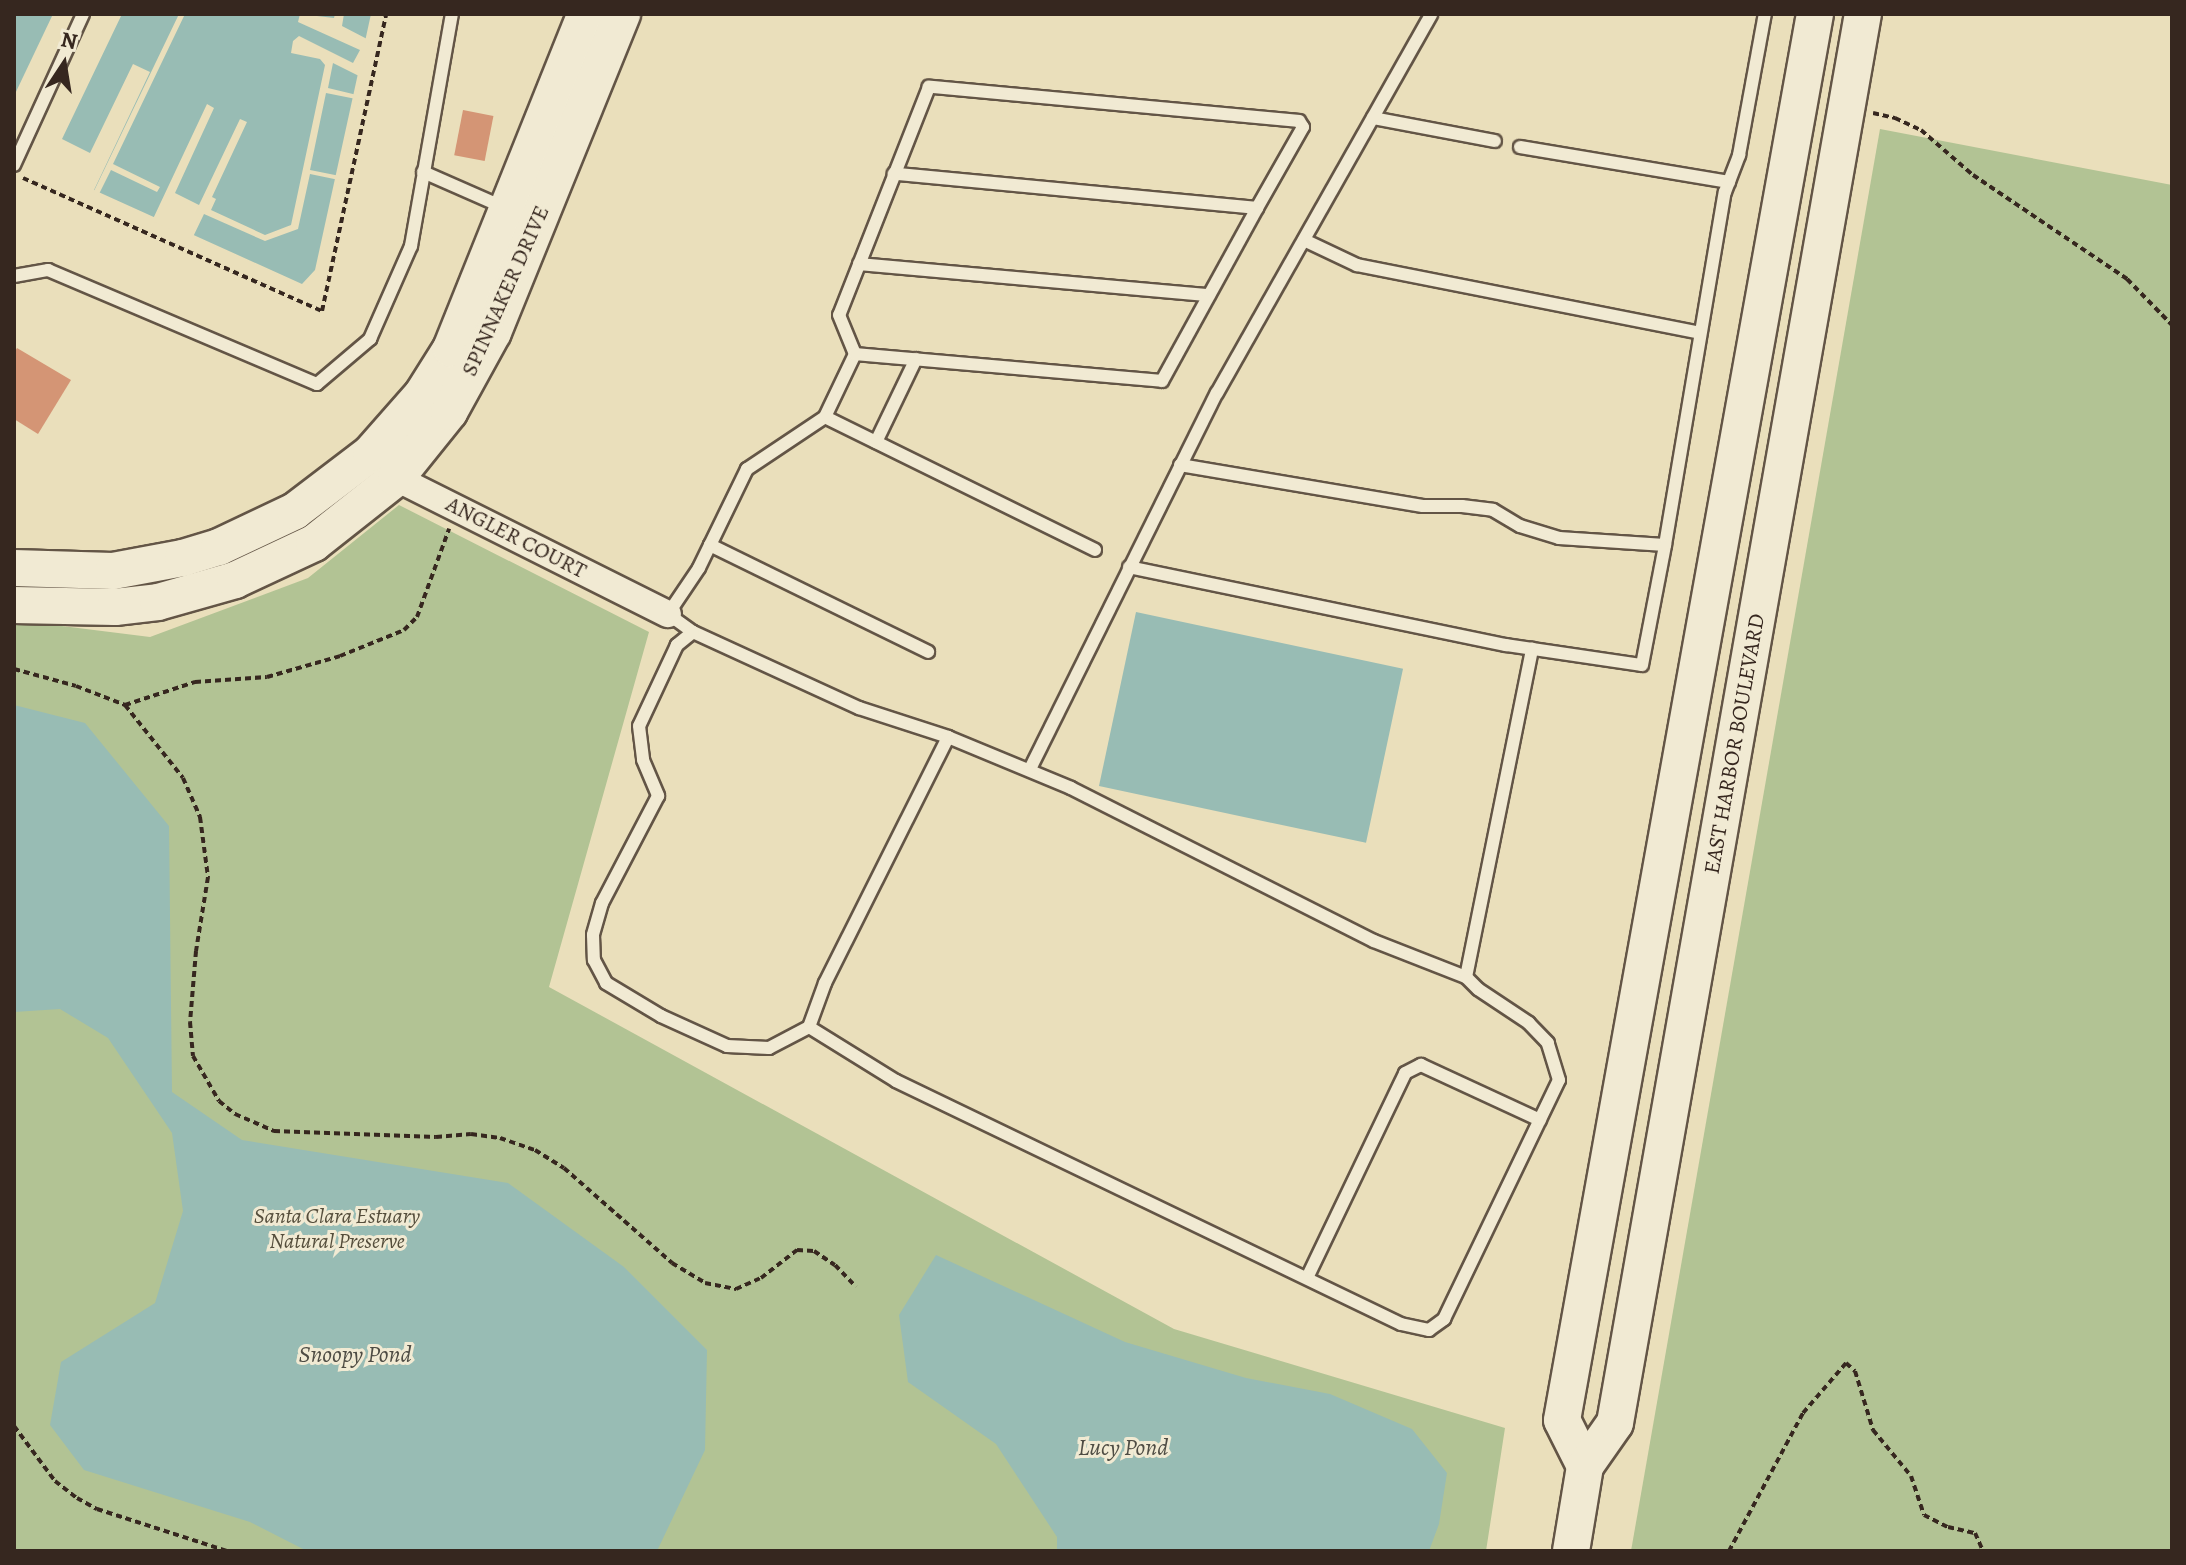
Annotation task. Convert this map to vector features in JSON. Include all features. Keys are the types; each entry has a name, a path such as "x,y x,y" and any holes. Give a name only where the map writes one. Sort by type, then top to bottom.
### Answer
{"main road":[{"name":"SPINNAKER DRIVE","path":"14,605 41,608 115,607 158,602 235,580 314,543 396,478 449,412 476,365 586,14"},
{"name":"SPINNAKER DRIVE","path":"14,568 113,571 219,547 295,511 371,453 422,395 451,349 522,216 622,14"},
{"path":"1585,1466 1562,1420 1815,14"},
{"name":"EAST HARBOR BOULEVARD","path":"1571,1551 1585,1466 1615,1423 1863,14"}],"street":[{"name":"ANGLER COURT","path":"371,453 396,478 668,614"}],"lane":[{"path":"14,165 83,14"},
{"path":"14,276 48,270 317,384 370,339 411,246 452,14"},
{"path":"1030,769 1217,393 1431,14"},
{"path":"1129,567 1532,649 1642,665 1699,333 1729,182 1739,155 1765,14"},
{"path":"809,1027 896,1081 1401,1324 1429,1330 1444,1319 1559,1080 1548,1043 1529,1023 1478,989 1466,977 1374,941 1030,769 948,737 859,708 693,632 668,614 710,545 747,469 825,417 855,354 839,315 929,87 1299,121 1303,127 1162,381 855,354"},
{"path":"1373,118 1495,141"},
{"path":"1520,147 1729,182"},
{"path":"423,172 522,216"},
{"path":"894,174 1257,208"},
{"path":"1304,240 1357,265 1699,333"},
{"path":"859,264 1209,295"},
{"path":"876,442 916,359"},
{"path":"825,417 1095,550"},
{"path":"1180,465 1423,506 1493,510 1520,526 1559,538 1665,545"},
{"path":"710,545 928,652"},
{"path":"693,632 677,645 639,726 643,760 658,796 602,903 593,935 594,960 606,983 661,1016 727,1046 769,1048 809,1027 825,983 948,737"},
{"path":"1466,977 1532,649"},
{"path":"1307,1278 1405,1073 1421,1065 1540,1120"}],"path":[{"path":"14,174 322,311 386,14"},
{"path":"1847,108 1895,118 1921,130 1973,175 2127,279 2172,325"},
{"path":"125,705 195,682 267,677 340,656 404,630 417,617 457,508"},
{"path":"14,669 76,686 125,705 183,778 200,817 208,877 196,951 190,1022 193,1056 219,1101 235,1114 274,1131 436,1137 471,1134 500,1138 535,1150 564,1168 672,1263 705,1283 736,1289 761,1278 797,1250 814,1251 835,1265 856,1287"},
{"path":"1729,1551 1752,1502 1803,1413 1846,1363 1855,1371 1873,1430 1911,1476 1924,1515 1948,1527 1975,1533 1983,1551"},
{"path":"14,1426 55,1481 77,1498 97,1509 227,1551"}],"green space":[{"path":"1880,129 2172,185 2172,1551 1631,1551"},
{"name":"Santa Clara Estuary Natural Preserve","path":"399,505 649,632 549,987 1174,1329 1505,1428 1486,1551 14,1551 14,620 150,637 308,578"}],"water":[{"path":"14,14 53,14 14,96"},
{"path":"122,14 371,14 315,270 302,284 94,190 150,72 133,64 90,153 62,139"},
{"path":"1136,612 1403,669 1366,843 1099,786"},
{"name":"Snoopy Pond","path":"14,705 85,723 169,826 172,1092 242,1140 508,1183 624,1267 707,1350 705,1450 657,1551 307,1551 250,1522 84,1470 50,1425 61,1362 155,1303 183,1211 172,1133 108,1038 60,1009 14,1012"},
{"name":"Lucy Pond","path":"936,1255 1125,1342 1246,1378 1330,1394 1412,1429 1447,1473 1439,1524 1429,1551 1057,1551 1057,1537 996,1444 908,1382 899,1315"}],"pier":[{"path":"179,14 185,14 113,164 160,187 157,192 111,170 98,196 93,193"},
{"path":"300,14 334,18 335,14 344,14 342,26 369,40 361,77 333,63 328,88 357,95 356,99 326,93 310,170 340,176 339,180 310,174 298,229 265,241 204,214 192,239 152,221 207,104 214,108 175,193 199,205 240,119 247,122 212,197 216,199 211,210 265,235 291,225 325,65 320,59 291,53 293,41 299,36 353,63 360,50 298,22"}],"building":[{"path":"463,110 493,116 485,161 454,155"},
{"path":"17,348 71,380 38,434 14,419 14,353"}]}
